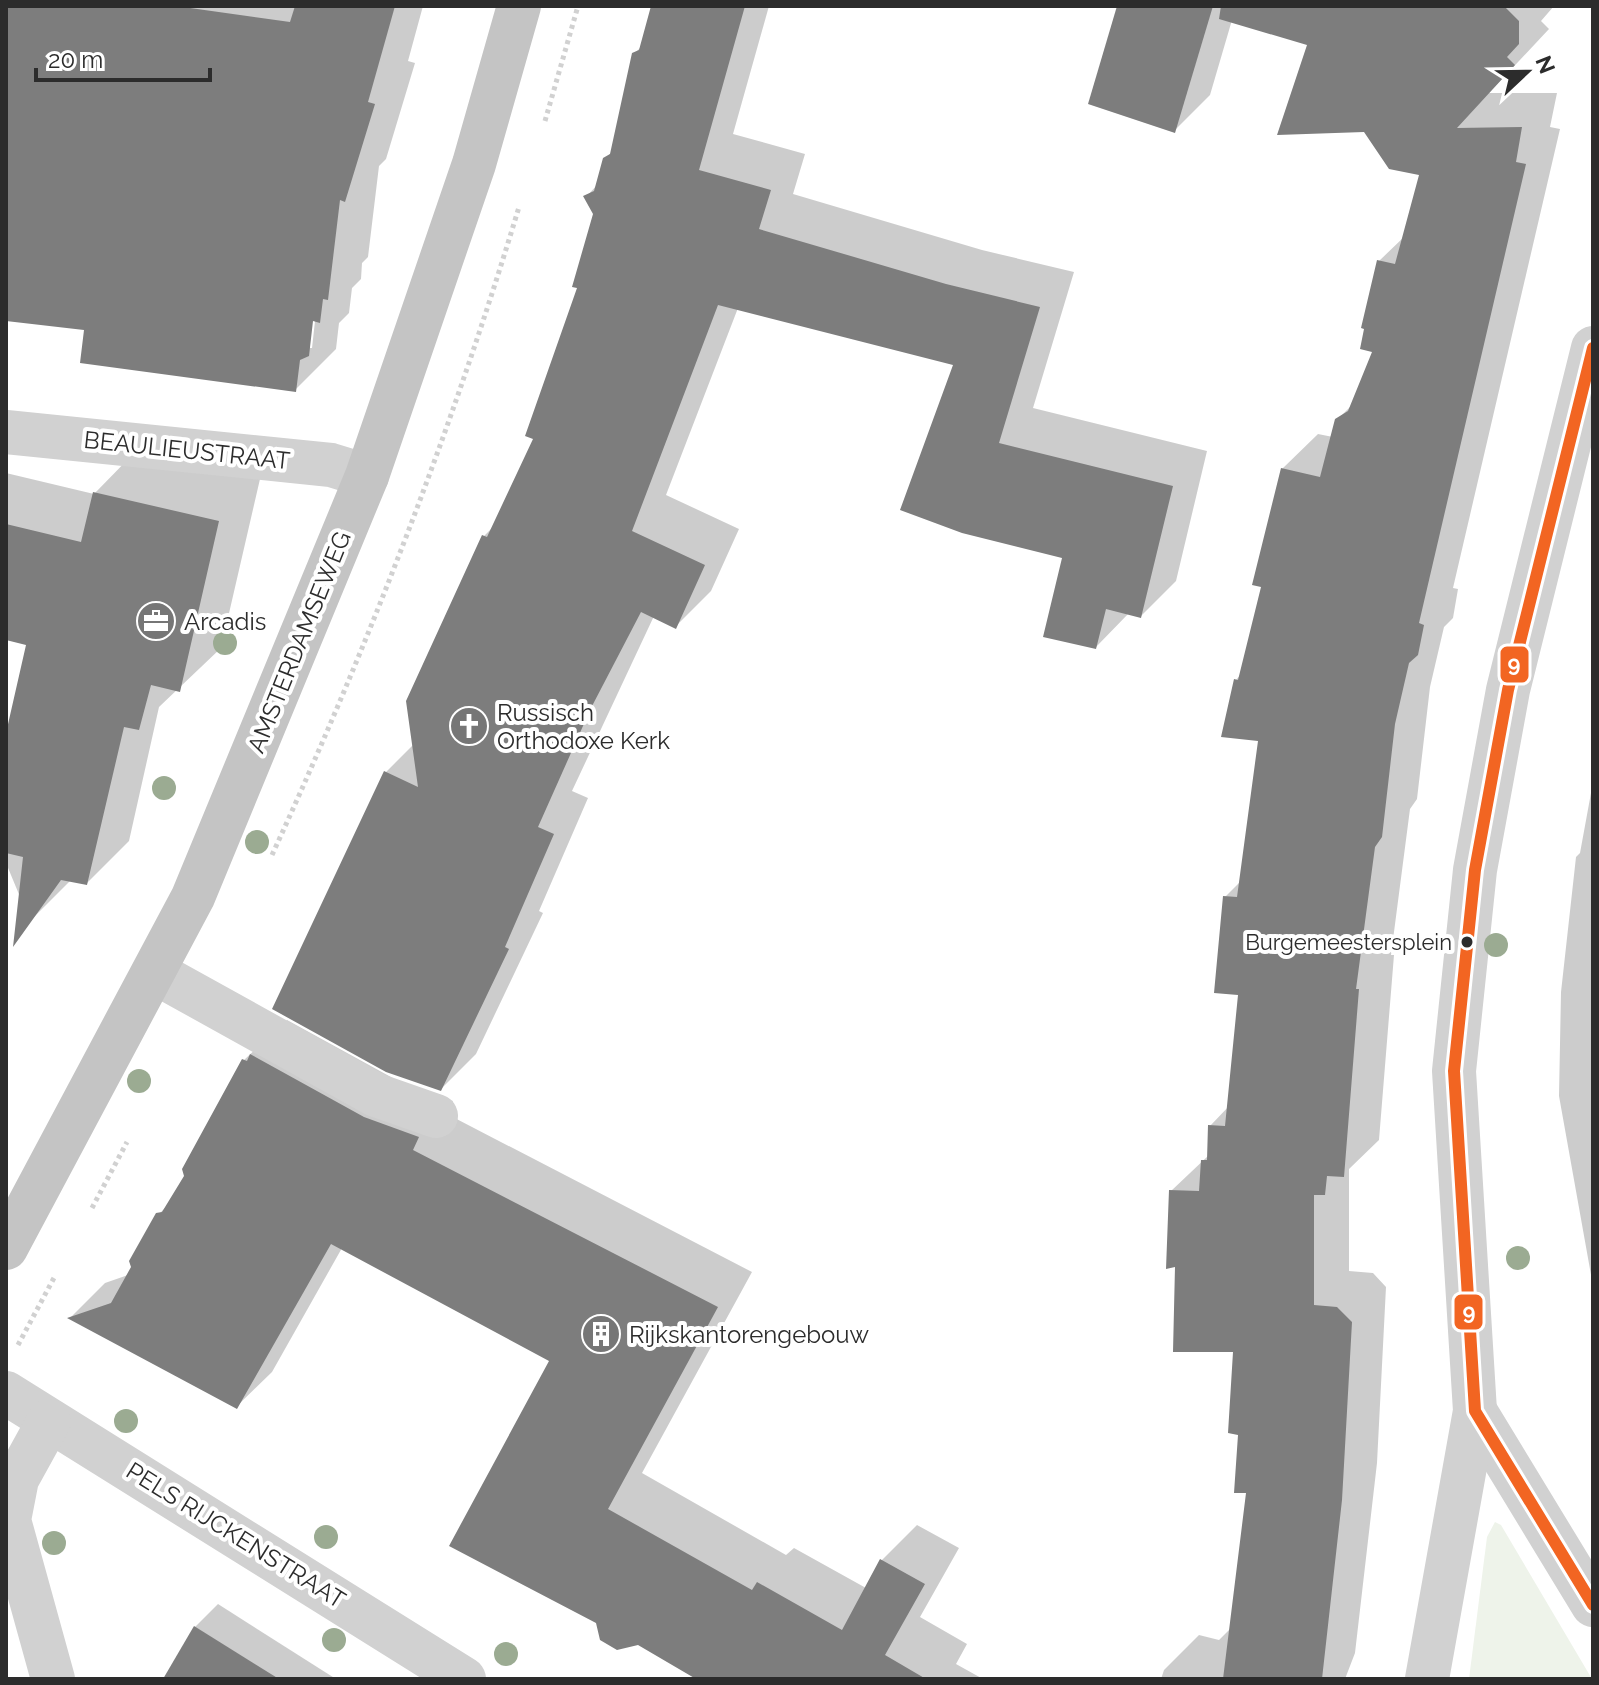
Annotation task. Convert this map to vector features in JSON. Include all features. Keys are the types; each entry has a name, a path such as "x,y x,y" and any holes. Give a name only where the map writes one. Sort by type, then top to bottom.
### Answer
{"main road":[{"name":"AMSTERDAMSEWEG","path":"6,1248 193,897 367,476 474,164 519,6"}],"street":[{"path":"1427,1679 1475,1411 1454,1071 1475,870 1508,690 1593,348"},
{"name":"BEAULIEUSTRAAT","path":"6,432 331,465 367,476"},
{"path":"154,972 376,1095 436,1116"},
{"name":"PELS RIJCKENSTRAAT","path":"6,1393 464,1679"},
{"path":"1475,1411 1593,1605"},
{"path":"49,1421 17,1479 9,1520 53,1679"}],"shaded area":[{"path":"1495,1522 1501,1525 1592,1679 1469,1679 1487,1537"}],"building":[{"path":"6,6 176,6 290,22 295,6 395,6 368,102 375,104 345,202 340,200 328,300 323,299 320,323 313,321 309,356 300,360 296,392 80,363 84,330 6,321"},
{"path":"651,6 745,6 699,170 771,190 759,229 946,284 1040,307 999,443 1173,486 1141,618 1106,609 1096,649 1043,637 1062,558 962,533 900,510 953,365 718,305 632,531 705,565 676,629 641,612 591,708 538,827 554,834 505,947 509,949 441,1091 386,1072 272,1009 384,771 418,787 406,701 482,535 487,537 533,439 525,436 577,288 572,287 593,214 583,196 594,191 603,158 610,154 632,53 639,50"},
{"path":"1117,6 1213,6 1175,133 1088,104"},
{"path":"1221,6 1504,6 1519,21 1519,44 1507,57 1515,65 1457,128 1522,127 1516,162 1526,164 1419,623 1424,625 1418,655 1409,663 1395,724 1382,837 1375,847 1356,989 1359,989 1344,1177 1327,1176 1325,1195 1314,1195 1314,1305 1337,1307 1352,1322 1342,1500 1322,1679 1223,1679 1246,1493 1234,1493 1238,1435 1228,1433 1233,1352 1173,1352 1175,1267 1166,1269 1169,1190 1199,1191 1201,1160 1207,1160 1208,1125 1225,1126 1238,995 1214,993 1223,896 1237,897 1258,741 1221,737 1261,587 1252,585 1281,468 1320,477 1335,419 1348,411 1372,352 1360,349 1364,329 1361,328 1377,260 1395,264 1419,175 1389,169 1364,132 1277,135 1307,45 1219,19"},
{"path":"93,492 219,521 180,692 151,685 139,730 124,727 87,885 61,880 13,947 23,857 6,853 6,733 26,645 6,640 6,524 81,542"},
{"path":"250,1054 364,1117 419,1137 413,1150 718,1307 608,1509 752,1590 757,1582 842,1630 880,1559 925,1584 885,1655 926,1679 696,1679 638,1645 617,1650 600,1640 596,1623 449,1546 549,1361 331,1244 237,1409 67,1318 111,1303 131,1267 129,1261 156,1213 162,1212 184,1176 182,1169 242,1059 247,1061"},
{"path":"194,1626 279,1679 163,1679"}],"transit line":[{"name":"9","path":"1593,348 1508,690 1475,870 1454,1071 1475,1411 1593,1605"}],"place":[{"name":"Arcadis","path":"156,621"},
{"name":"Russisch Orthodoxe Kerk","path":"469,726"},
{"name":"Burgemeestersplein","path":"1467,942"},
{"name":"Rijkskantorengebouw","path":"601,1334"}]}
